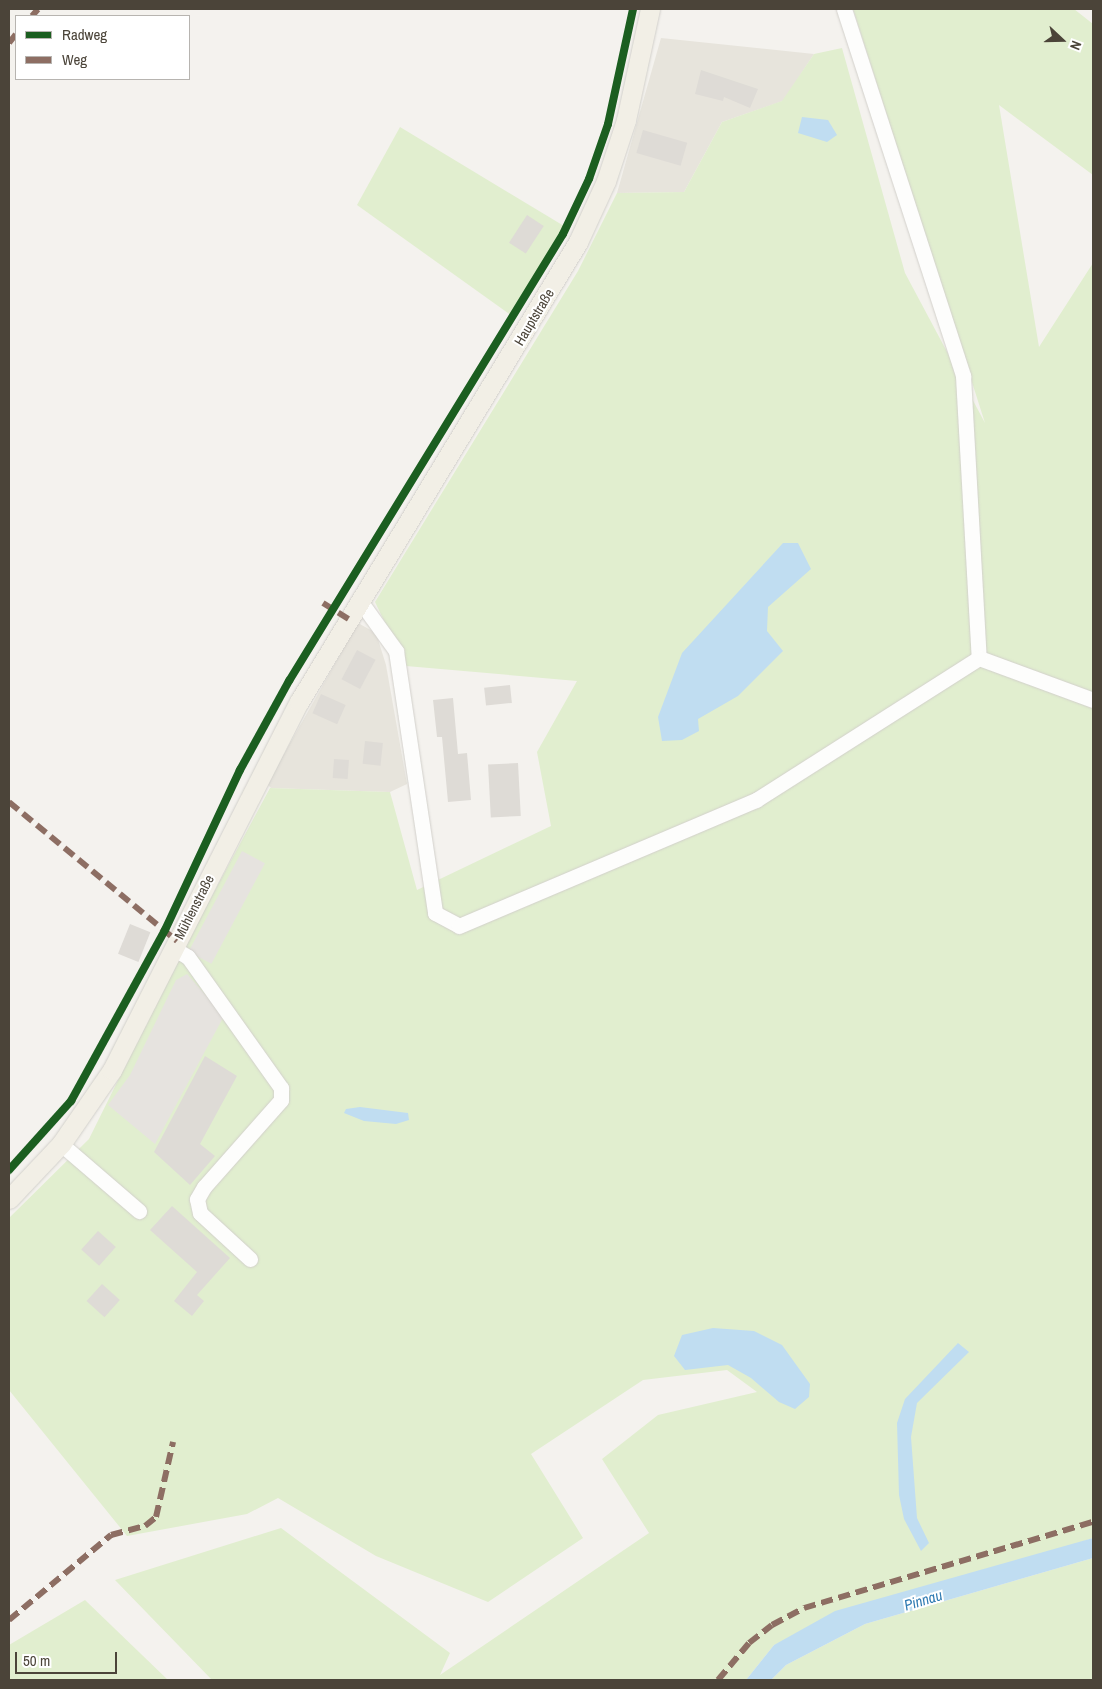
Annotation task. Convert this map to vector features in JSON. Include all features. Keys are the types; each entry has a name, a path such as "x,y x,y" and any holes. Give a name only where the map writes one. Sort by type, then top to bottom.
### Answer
{"main road":[{"name":"Hauptstraße","path":"360,601 578,242 606,181 626,120 650,9"},
{"name":"Mühlenstraße","path":"9,1199 61,1144 112,1070 275,746 360,601"}],"lane":[{"path":"844,9 963,376 979,658"},
{"path":"360,601 396,651 435,913 459,926 756,800 979,658"},
{"path":"979,658 1093,700"},
{"path":"173,948 193,964 280,1083 282,1093 272,1111 204,1187 197,1199 200,1212 250,1259"},
{"path":"61,1144 139,1211"}],"shaded area":[{"path":"661,38 814,54 783,101 722,122 684,192 617,193"},
{"path":"358,623 376,633 386,665 407,784 390,792 271,788 267,784"},
{"path":"242,851 265,863 211,964 188,952"},
{"path":"187,974 224,1016 155,1144 108,1105 130,1075 176,980"}],"green space":[{"path":"853,9 1074,9 1093,24 1093,175 999,105 1039,347 1093,263 1093,1538 774,1645 746,1680 212,1680 115,1580 281,1528 450,1653 440,1675 649,1533 602,1459 658,1415 757,1392 727,1370 643,1380 531,1454 583,1538 488,1602 376,1556 278,1498 247,1514 127,1536 9,1390 9,1218 89,1139 177,961 270,788 390,792 417,890 551,826 537,752 577,681 406,666 375,602 578,271 617,193 684,192 722,122 782,101 814,54 842,48 905,273 985,423"},
{"path":"400,127 564,226 512,316 357,205"},
{"path":"1093,1558 1093,1680 771,1680 786,1665 865,1624"},
{"path":"85,1600 168,1680 9,1680 9,1645"}],"water":[{"path":"802,117 828,120 837,135 827,142 798,133"},
{"path":"783,543 798,543 811,569 768,607 767,631 783,651 738,696 698,719 699,731 682,740 662,741 658,717 682,653"},
{"path":"360,1107 408,1113 409,1120 396,1124 364,1121 344,1113 346,1109"},
{"path":"713,1328 754,1331 782,1345 810,1384 809,1397 795,1409 779,1402 751,1378 728,1365 685,1370 674,1356 682,1335"},
{"path":"958,1343 969,1352 917,1403 911,1437 917,1518 929,1543 921,1551 904,1519 899,1495 897,1423 905,1399"},
{"name":"Pinnau","path":"1093,1538 1093,1558 865,1624 786,1665 771,1680 746,1680 774,1645 835,1611"}],"building":[{"path":"701,70 758,89 750,108 724,97 723,101 695,94"},
{"path":"643,130 687,143 681,166 636,153"},
{"path":"527,215 544,226 526,254 509,243"},
{"path":"357,650 376,660 360,689 342,679"},
{"path":"510,685 512,703 486,706 484,688"},
{"path":"321,694 346,705 337,724 312,713"},
{"path":"453,698 458,754 467,753 471,800 448,802 442,737 437,737 433,700"},
{"path":"365,741 383,743 380,766 363,764"},
{"path":"334,759 349,760 348,779 333,778"},
{"path":"518,763 521,816 491,817 488,765"},
{"path":"130,924 150,932 138,962 118,954"},
{"path":"205,1056 237,1076 200,1144 215,1156 190,1185 154,1152"},
{"path":"172,1206 230,1258 197,1295 204,1301 192,1316 174,1301 197,1272 150,1230"},
{"path":"98,1231 116,1247 99,1266 81,1250"},
{"path":"102,1284 120,1300 104,1317 87,1301"}],"marked path":[{"path":"33,15 38,9"},
{"path":"9,43 15,35"},
{"path":"323,603 349,619"},
{"path":"9,802 177,941"},
{"path":"9,1620 111,1535 145,1526 156,1517 173,1442"},
{"path":"718,1680 749,1643 772,1625 804,1608 1093,1522"}],"cycle path":[{"path":"9,1170 71,1101 165,930 240,770 289,681 563,234 589,179 608,124 633,9"}]}
